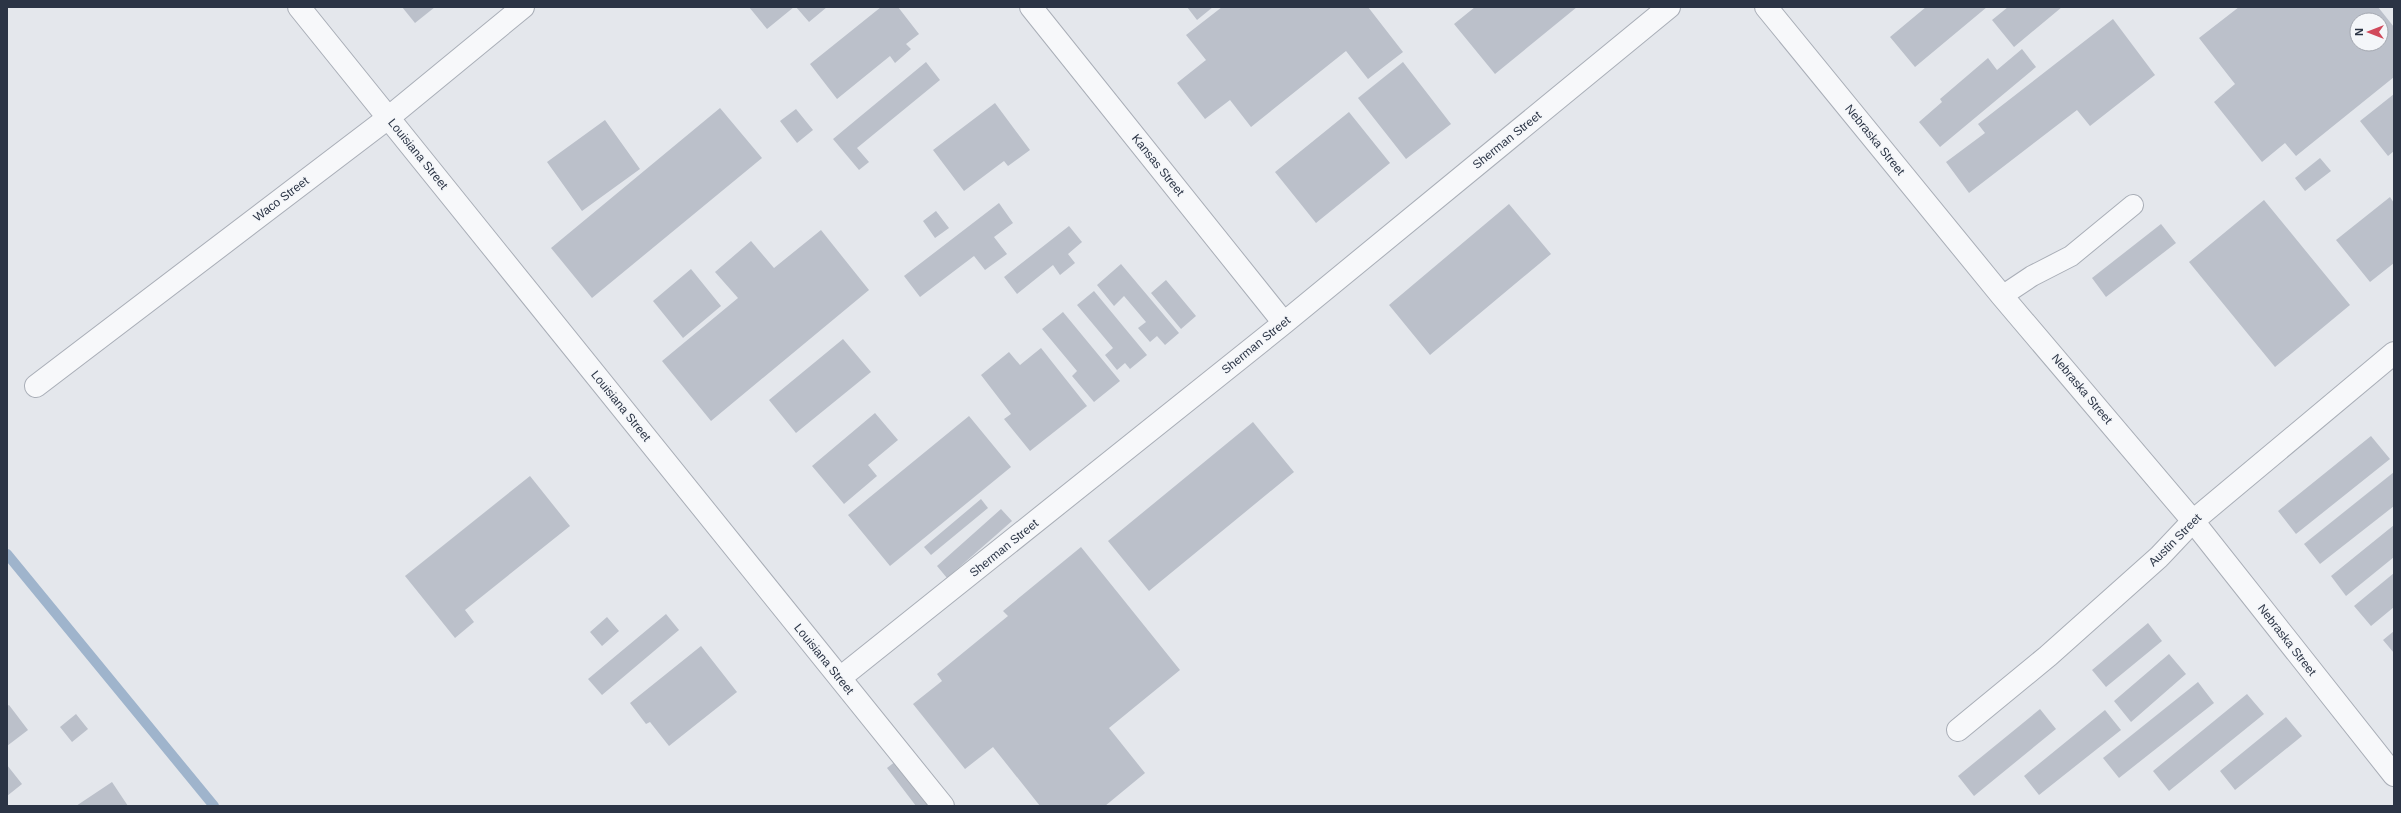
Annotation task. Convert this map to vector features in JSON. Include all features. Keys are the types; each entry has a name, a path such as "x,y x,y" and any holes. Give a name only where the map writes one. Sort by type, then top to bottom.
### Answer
{"street":[{"name":"Louisiana Street","path":"299,7 943,806"},
{"name":"Waco Street","path":"36,386 388,118 523,7"},
{"name":"Kansas Street","path":"1031,7 1284,323"},
{"name":"Sherman Street","path":"840,678 1284,323 1669,7"},
{"name":"Nebraska Street","path":"1766,7 2002,296 2193,521 2394,775"},
{"name":"Austin Street","path":"1958,730 2048,656 2159,557 2193,521 2394,352"}],"lane":[{"path":"2002,296 2032,276 2071,256 2133,205"}],"building":[{"path":"402,7 435,7 415,23"},
{"path":"749,7 794,7 767,29"},
{"path":"796,7 827,7 809,22"},
{"path":"881,7 898,7 919,34 906,44 911,49 895,63 890,56 837,99 810,64"},
{"path":"1187,7 1213,7 1197,20"},
{"path":"1222,7 1368,7 1403,52 1368,79 1346,51 1251,127 1230,100 1205,119 1177,83 1206,60 1186,35"},
{"path":"1475,7 1577,7 1495,74 1454,24"},
{"path":"1926,7 1987,7 1915,67 1890,37"},
{"path":"2008,7 2062,7 2014,47 1992,20"},
{"path":"2239,7 2378,7 2382,12 2349,12 2349,52 2389,52 2389,21 2394,27 2394,77 2296,156 2285,143 2262,162 2214,102 2235,84 2199,38"},
{"path":"2113,19 2155,75 2090,126 2077,110 1969,193 1946,162 1985,133 1978,124"},
{"path":"2022,49 2036,67 1940,147 1919,122 1942,102 1940,99 1988,58 1997,70"},
{"path":"926,62 940,80 857,148 869,162 859,170 833,139"},
{"path":"1403,62 1451,124 1406,159 1358,98"},
{"path":"2394,94 2394,151 2388,156 2360,121"},
{"path":"995,103 1030,150 1008,166 1004,161 964,191 933,150"},
{"path":"720,108 762,158 592,298 551,248"},
{"path":"796,109 813,130 797,143 780,121"},
{"path":"1349,112 1390,163 1316,223 1275,172"},
{"path":"605,120 640,169 582,211 547,162"},
{"path":"2320,158 2331,171 2305,191 2295,178"},
{"path":"2390,197 2394,203 2394,263 2370,282 2336,240"},
{"path":"2264,200 2350,305 2275,367 2189,262"},
{"path":"999,203 1013,223 994,237 1007,254 985,270 974,256 920,297 904,276"},
{"path":"1509,204 1551,254 1430,355 1389,305"},
{"path":"936,211 949,228 935,238 923,221"},
{"path":"2161,224 2176,243 2106,297 2092,278"},
{"path":"1069,226 1082,242 1068,254 1075,263 1060,275 1053,265 1017,294 1004,277"},
{"path":"821,230 869,290 711,421 662,361 738,298 715,272 751,241 774,268"},
{"path":"1121,264 1179,333 1165,345 1157,336 1150,342 1138,328 1146,322 1124,296 1114,306 1097,285"},
{"path":"691,269 721,306 683,338 653,301"},
{"path":"1166,280 1196,316 1181,329 1151,293"},
{"path":"1094,291 1147,355 1130,369 1125,363 1117,370 1105,355 1113,348 1077,305"},
{"path":"1063,312 1120,381 1094,402 1072,376 1077,371 1042,329"},
{"path":"843,339 871,372 796,433 769,400"},
{"path":"1041,348 1087,406 1030,451 1004,419 1011,414 981,375 1009,352 1020,365"},
{"path":"875,413 898,440 868,465 877,476 844,504 812,466"},
{"path":"969,416 1011,467 890,566 848,515"},
{"path":"1253,422 1294,472 1149,591 1108,541"},
{"path":"2371,436 2390,459 2296,534 2278,511"},
{"path":"2394,472 2394,506 2320,564 2304,544"},
{"path":"530,476 570,526 465,610 474,622 455,638 405,576"},
{"path":"981,499 988,508 931,555 924,547"},
{"path":"1001,509 1012,521 947,578 937,566"},
{"path":"2394,525 2394,557 2346,596 2331,576"},
{"path":"1081,547 1180,670 1109,728 1145,773 1105,806 1040,806 993,747 965,769 913,704 942,681 937,674 1008,616 1003,611"},
{"path":"2394,573 2394,607 2371,626 2354,606"},
{"path":"666,614 679,630 602,695 588,679"},
{"path":"607,617 619,631 602,646 590,632"},
{"path":"2148,623 2162,641 2106,687 2092,670"},
{"path":"2394,631 2394,653 2383,640"},
{"path":"701,646 737,692 669,746 650,722 646,724 630,703"},
{"path":"2169,654 2186,674 2131,722 2114,701"},
{"path":"2198,682 2214,703 2119,778 2103,758"},
{"path":"2247,694 2264,714 2169,791 2153,771"},
{"path":"9,705 28,730 7,746 7,706"},
{"path":"2040,709 2056,729 1974,796 1958,776"},
{"path":"2105,710 2121,730 2039,795 2024,776"},
{"path":"76,714 88,729 72,742 60,727"},
{"path":"2286,717 2302,736 2235,790 2220,771"},
{"path":"896,761 930,806 916,806 887,768"},
{"path":"7,765 22,784 7,796"},
{"path":"112,782 128,806 76,806"}],"waterway":[{"path":"7,554 214,806"}]}
